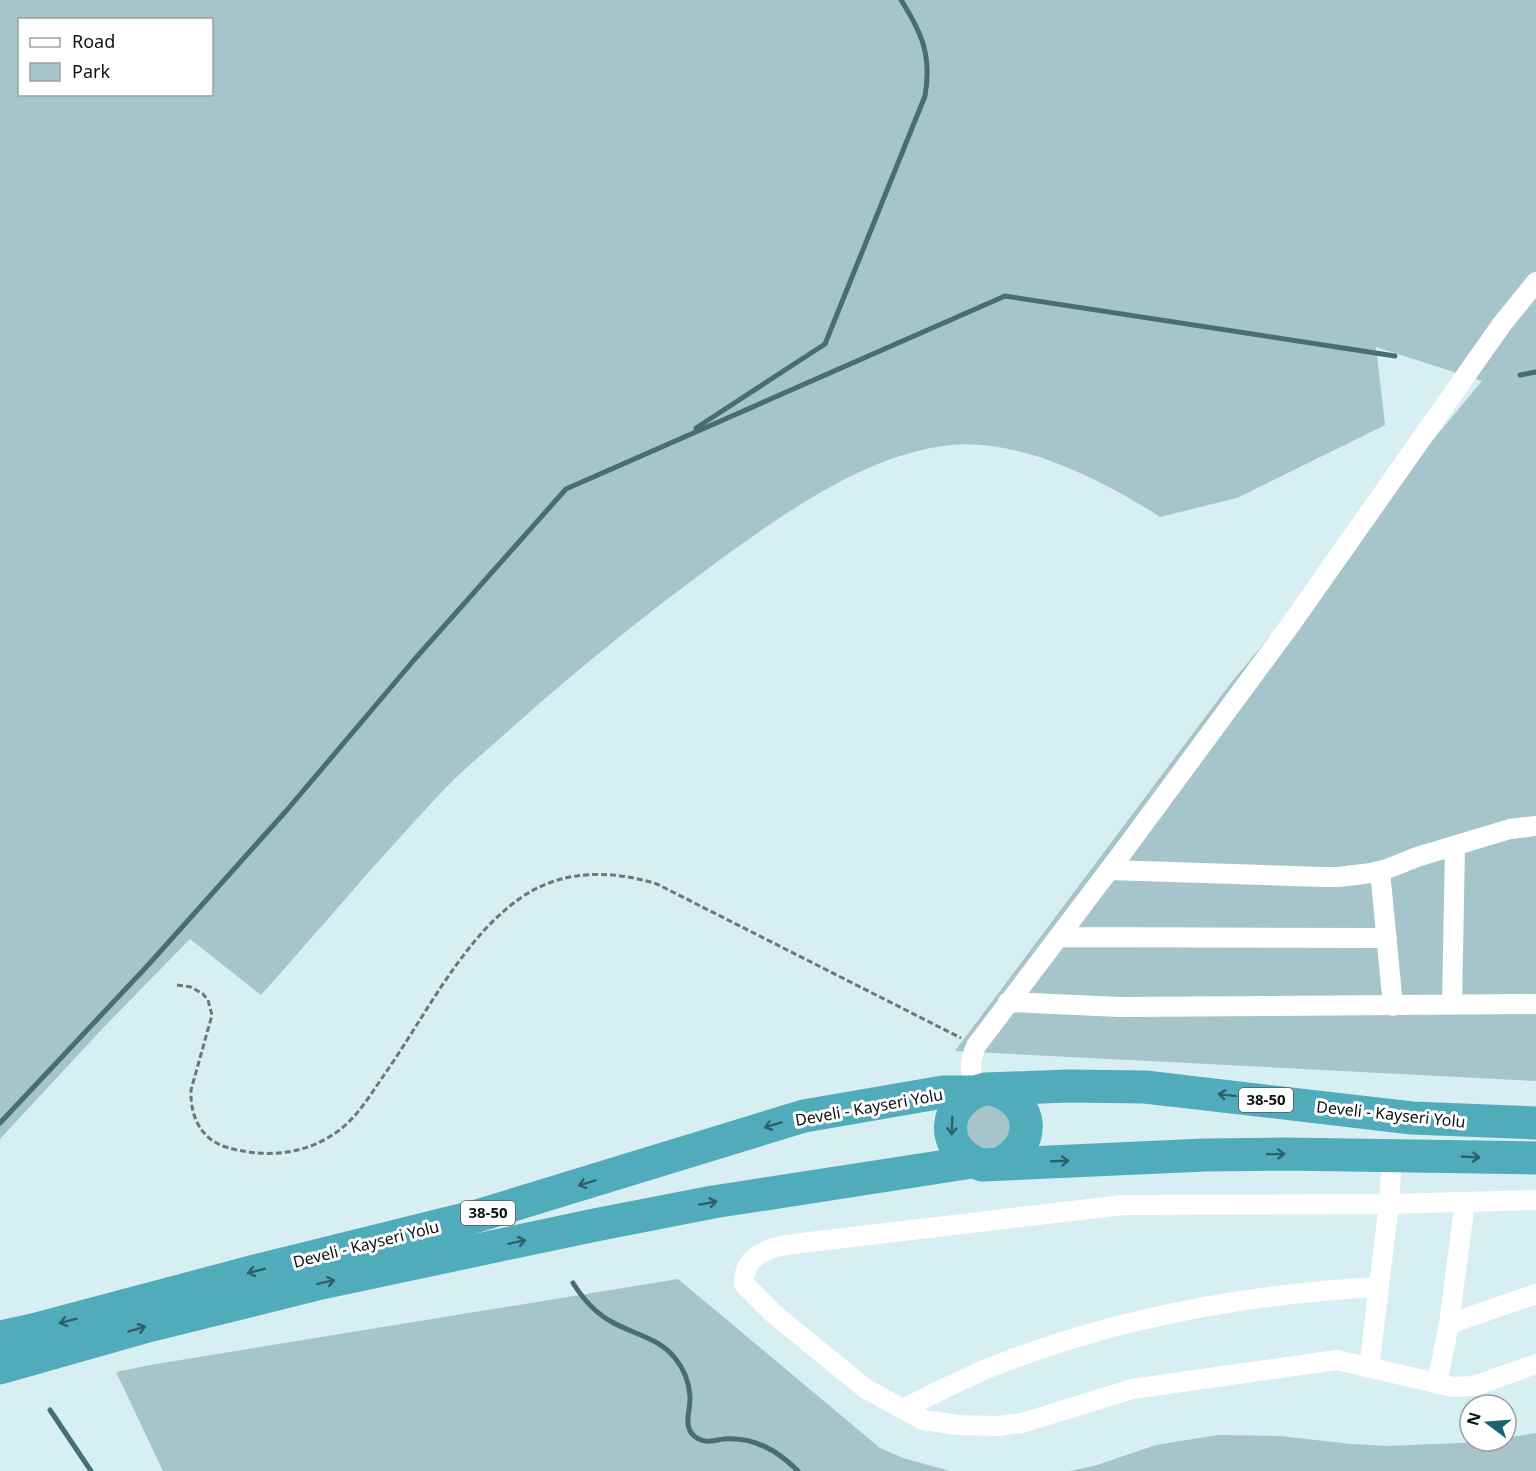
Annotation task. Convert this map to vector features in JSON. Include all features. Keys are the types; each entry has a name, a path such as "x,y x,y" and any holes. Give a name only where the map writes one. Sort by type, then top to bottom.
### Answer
{"highway":[{"name":"Develi - Kayseri Yolu","path":"0,1337 477,1216 804,1116 943,1092 1068,1086 1145,1087 1412,1118 1536,1123"},
{"name":"Develi - Kayseri Yolu","path":"985,1090 959,1103 951,1121 952,1141 964,1157 987,1163"},
{"path":"985,1090 1012,1098 1024,1114 1026,1124 1026,1134 1018,1152 987,1163"},
{"name":"Develi - Kayseri Yolu","path":"0,1368 148,1326 321,1283 595,1225 713,1202 987,1163 1205,1155 1536,1158"}],"street":[{"path":"985,1090 974,1082 971,1073 972,1054 976,1046 1110,870 1291,624 1502,324 1536,282"},
{"path":"1110,870 1339,877 1380,871 1510,829 1536,826"},
{"path":"1452,1005 1455,846"},
{"path":"1380,871 1393,1006"},
{"path":"1058,937 1387,938"},
{"path":"1008,1002 1119,1007 1536,1004"},
{"path":"1368,1368 1389,1204 1392,1155"},
{"path":"1536,1200 1389,1204 1123,1205 785,1245 763,1251 751,1260 744,1272 744,1284 774,1314 867,1389 923,1420 941,1424 999,1426 1022,1423 1132,1389 1337,1360 1453,1387 1474,1386 1536,1364"},
{"path":"1437,1384 1449,1324 1465,1202"},
{"path":"903,1409 997,1365 1082,1336 1130,1323 1179,1311 1279,1294 1379,1287"},
{"path":"1449,1324 1536,1294"}],"path":[{"path":"177,986 191,987 203,994 211,1007 212,1015 191,1090 190,1101 196,1121 209,1138 218,1144 265,1154 298,1150 315,1145 341,1129 363,1106 448,978 485,930 524,896 549,883 581,875 618,874 657,884 976,1046"}],"green space":[{"path":"0,0 1536,0 1536,1081 955,1051 1230,684 1482,381 1376,347 1385,425 1237,498 1160,517 1113,489 1060,464 1005,448 977,445 951,445 920,450 859,472 830,487 773,522 668,599 565,681 475,760 415,821 261,995 190,939 102,1029 0,1139"},
{"path":"999,1104 1014,1125 997,1152 967,1143 965,1117 973,1106"},
{"path":"678,1279 880,1448 903,1458 950,1471 163,1471 116,1372 150,1365"},
{"path":"1536,1433 1536,1471 1070,1471 1097,1465 1156,1445 1218,1435 1280,1436 1386,1446 1458,1443 1458,1453 1518,1453 1518,1436"}],"waterway":[{"path":"696,428 825,344 925,96 927,69 924,45 915,23 901,0"},
{"path":"0,1123 150,963 287,810 414,660 566,489 1005,296 1395,356"},
{"path":"1520,375 1536,372"},
{"path":"573,1283 585,1300 600,1314 654,1341 675,1358 687,1381 690,1396 688,1424 692,1434 700,1440 735,1439 764,1446 782,1457 798,1471"},
{"path":"50,1410 91,1471"}]}
